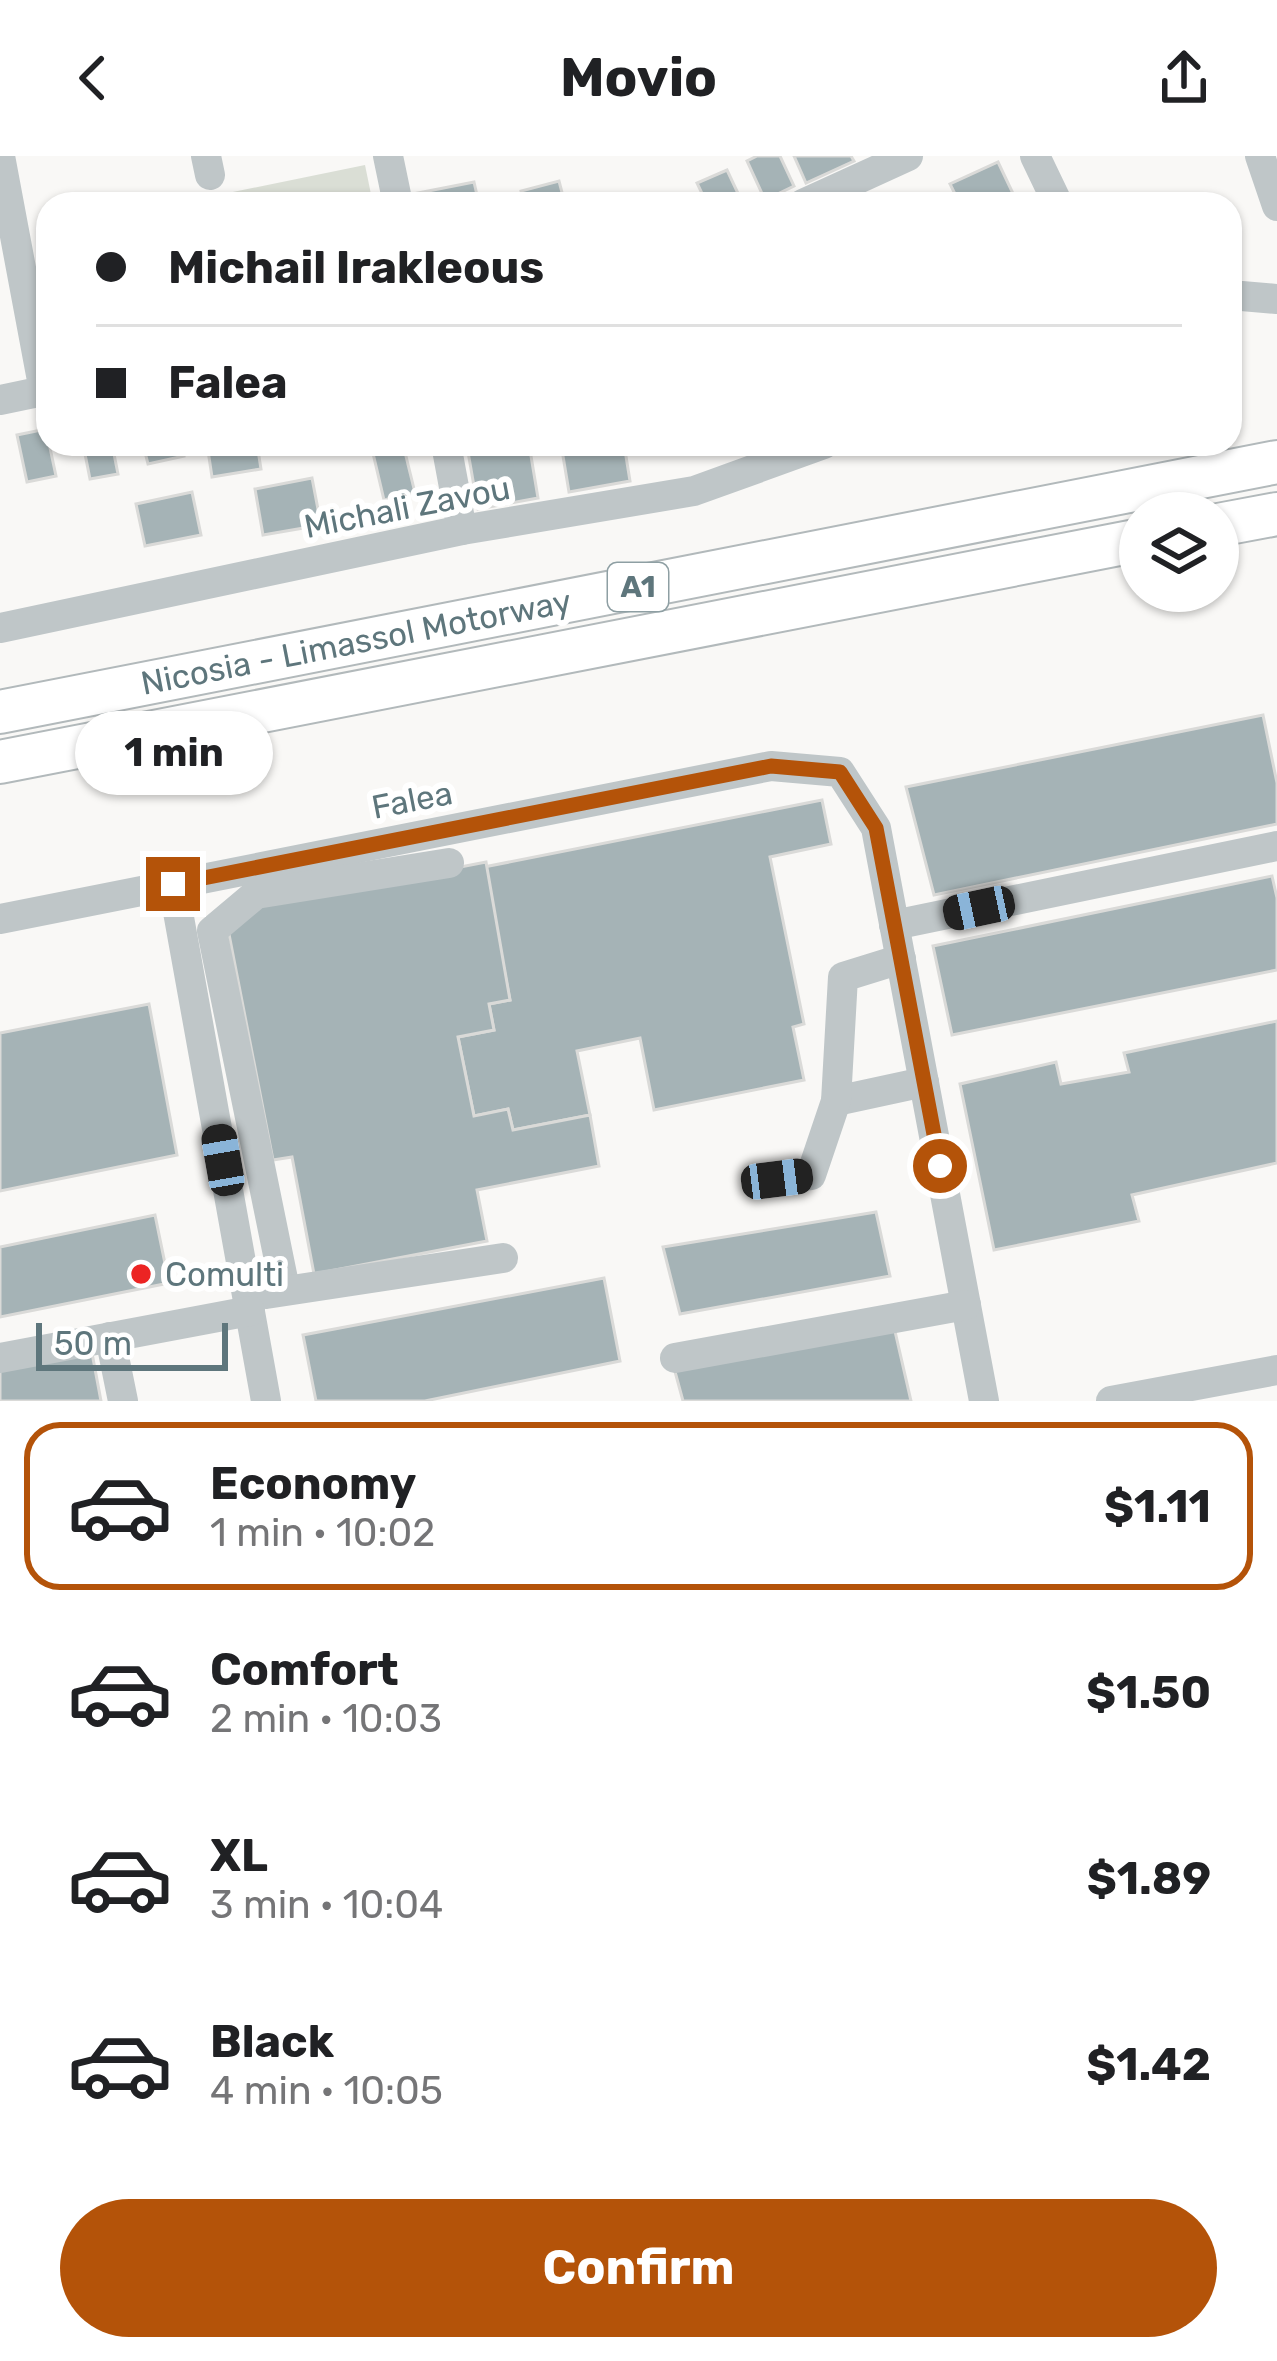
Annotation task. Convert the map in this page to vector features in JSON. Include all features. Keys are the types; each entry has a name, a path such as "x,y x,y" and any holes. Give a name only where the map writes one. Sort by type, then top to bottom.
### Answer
{"highway":[{"name":"Nicosia - Limassol Motorway","path":"0,712 1277,462"},
{"path":"1239,521 1277,514"},
{"name":"Nicosia - Limassol Motorway","path":"0,762 1119,544"}],"street":[{"path":"0,156 36,339"},
{"path":"388,156 396,192"},
{"path":"828,192 908,156"},
{"path":"1035,156 1052,192"},
{"path":"1260,156 1277,206"},
{"path":"1242,297 1277,299"},
{"path":"0,400 36,392"},
{"path":"448,456 462,530"},
{"name":"Michali Zavou","path":"0,628 462,530 694,491 791,456"},
{"name":"Falea","path":"0,919 771,766 840,772 876,828 894,925"},
{"path":"984,1401 894,925 1277,846"},
{"path":"285,1289 212,931 256,894 449,863"},
{"path":"173,884 266,1401"},
{"path":"777,1179 812,1174 836,1101 843,977 901,959"},
{"path":"836,1101 924,1082"},
{"path":"0,1358 249,1305 285,1289 503,1258"},
{"path":"675,1358 966,1305"},
{"path":"110,1337 123,1401"},
{"path":"1111,1401 1277,1370"}],"shaded area":[{"path":"365,165 371,192 233,192"}],"building":[{"path":"780,156 794,186 782,192 761,192 747,161"},
{"path":"794,156 851,156 854,161 806,183"},
{"path":"998,162 1012,192 954,192 950,184"},
{"path":"727,170 737,192 701,192 697,183"},
{"path":"559,181 562,192 521,192"},
{"path":"474,182 476,192 423,192"},
{"path":"36,431 36,456 52,456 56,476 27,482 17,435"},
{"path":"85,456 114,456 118,474 90,479"},
{"path":"146,456 184,456 148,464"},
{"path":"209,456 259,456 261,469 212,477"},
{"path":"374,456 406,456 415,493 384,500"},
{"path":"469,456 531,456 538,498 478,509"},
{"path":"563,456 626,456 630,481 569,492"},
{"path":"312,478 321,525 263,535 255,489"},
{"path":"192,492 201,535 145,546 136,504"},
{"path":"1263,715 1277,783 1277,824 934,895 906,787"},
{"path":"822,800 831,844 770,857 804,1024 793,1027 804,1080 654,1110 640,1038 577,1051 590,1115 513,1130 508,1109 474,1116 458,1037 494,1030 489,1004 510,1000 484,867"},
{"path":"486,862 510,1000 489,1004 494,1030 458,1037 474,1116 508,1109 513,1130 590,1115 599,1166 477,1190 487,1241 314,1274 292,1157 273,1160 228,929 249,908"},
{"path":"1272,876 1277,898 1277,970 952,1035 933,946"},
{"path":"149,1004 177,1155 0,1191 0,1033"},
{"path":"1277,1021 1277,1163 1132,1195 1139,1221 994,1250 960,1084 1056,1062 1061,1084 1129,1072 1124,1053"},
{"path":"876,1212 890,1276 680,1314 663,1247"},
{"path":"155,1215 169,1283 0,1317 0,1247"},
{"path":"604,1278 620,1361 425,1401 316,1401 303,1335"},
{"path":"894,1327 911,1401 683,1401 674,1368"},
{"path":"92,1353 101,1401 0,1401 0,1370"}],"place":[{"name":"Comulti","path":"141,1274"}],"route":[{"path":"173,884 771,766 840,772 876,828 940,1166"}]}
